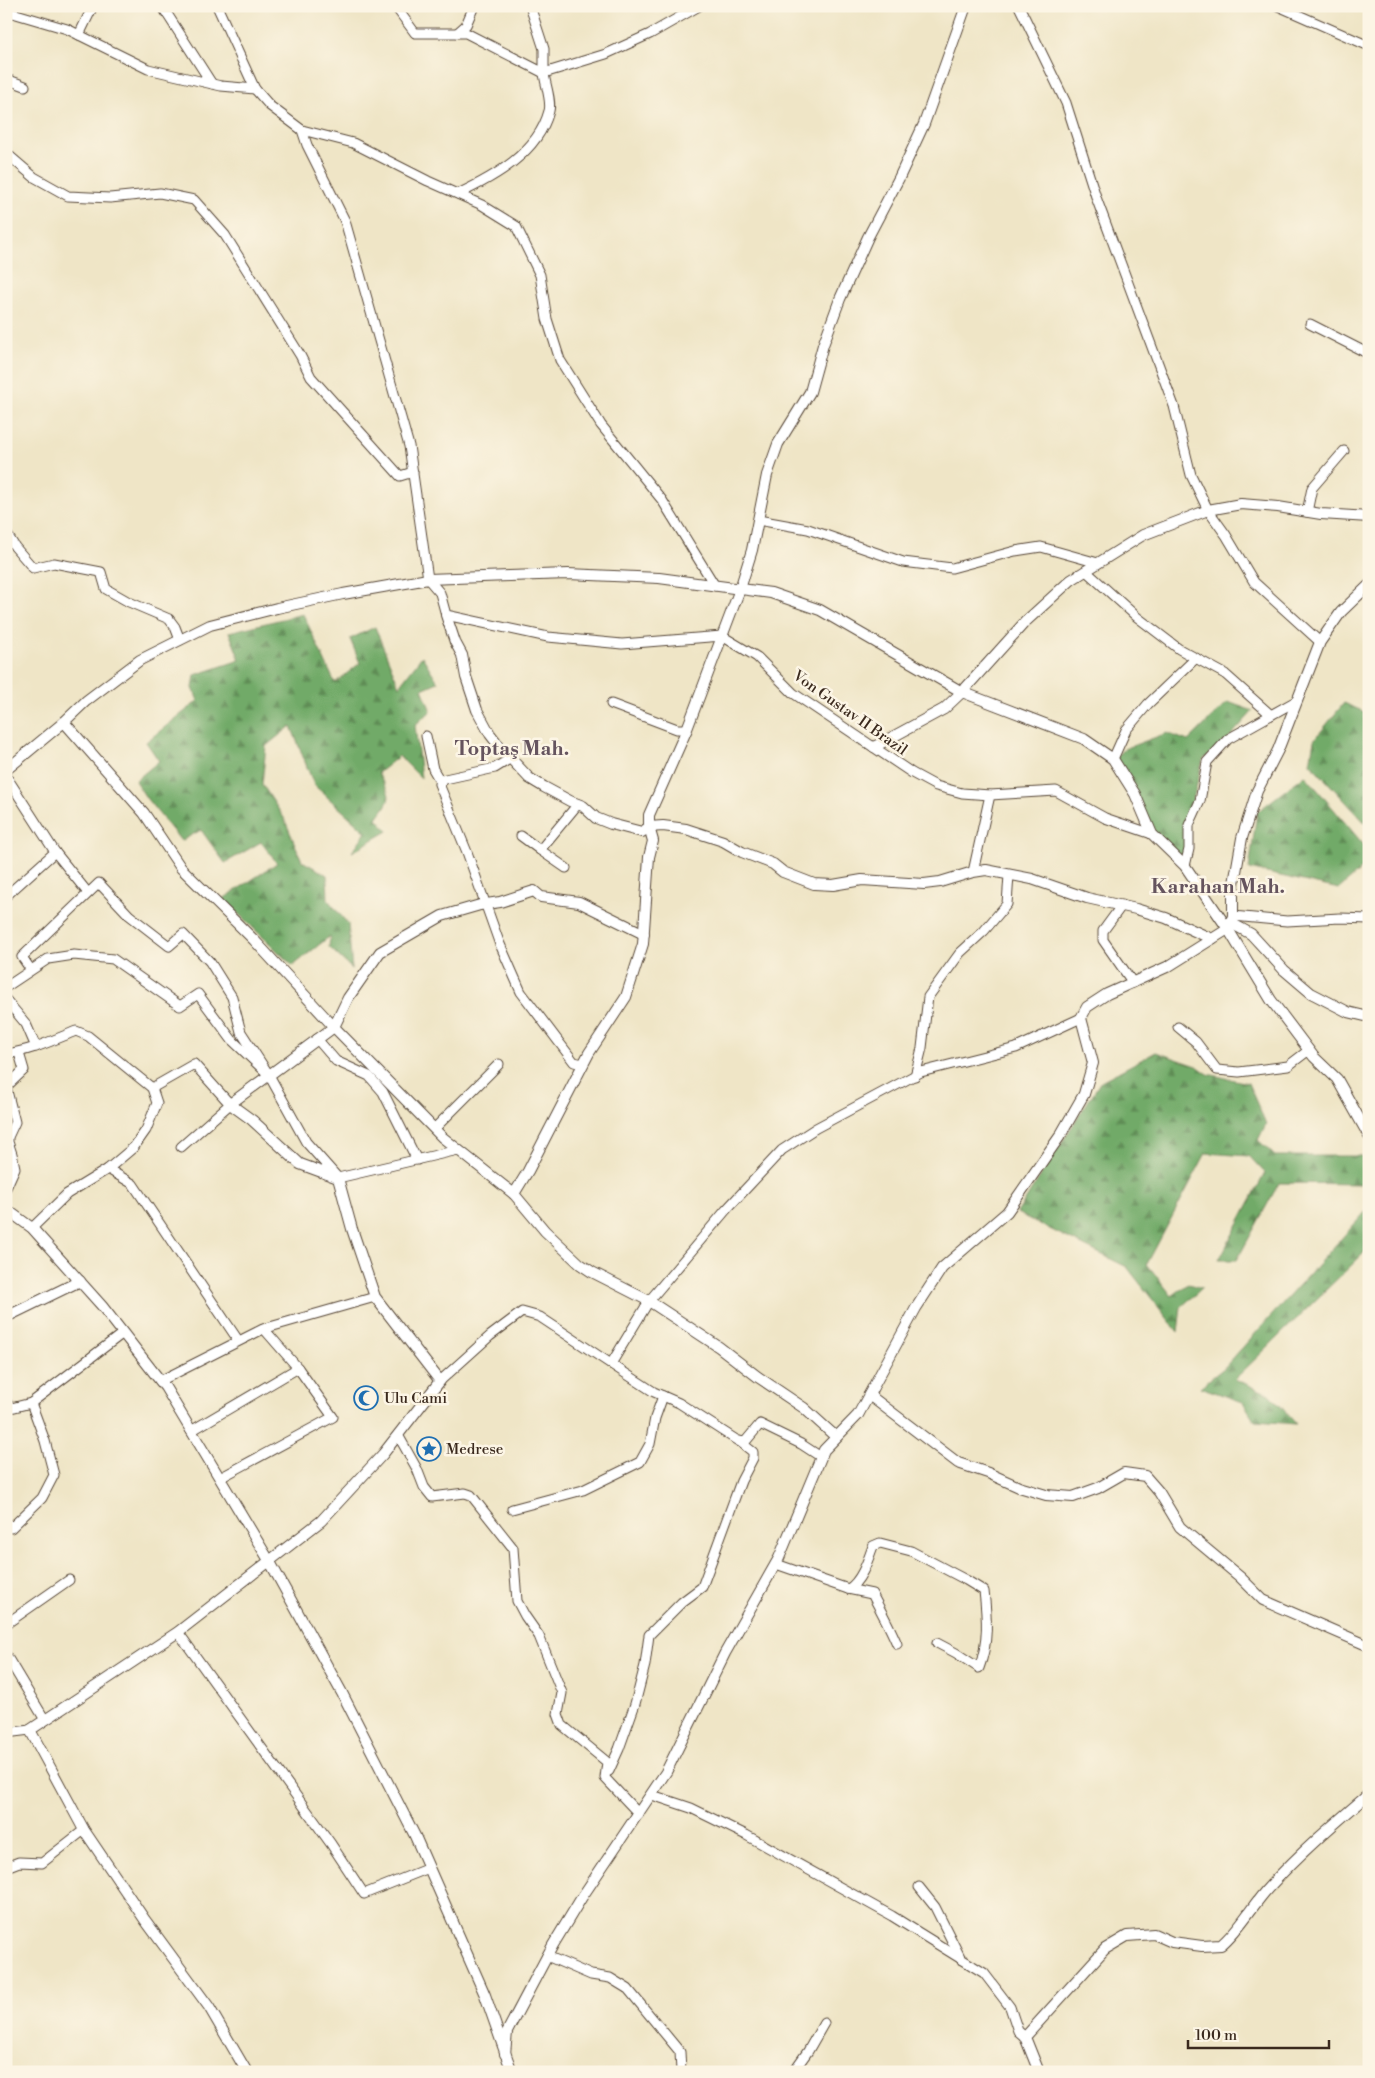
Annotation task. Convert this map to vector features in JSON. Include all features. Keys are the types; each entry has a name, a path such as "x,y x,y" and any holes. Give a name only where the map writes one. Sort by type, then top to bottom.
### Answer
{"street":[{"path":"79,35 93,6"},
{"path":"162,6 212,84"},
{"path":"217,6 255,89 270,106 302,130 353,142 482,205 516,226 540,275 547,319 560,360 600,425 662,500 715,586"},
{"path":"395,6 415,33 466,33 544,73 606,54 650,34 699,6"},
{"path":"457,33 466,24 474,6"},
{"path":"458,194 493,177 536,141 550,110 544,73 544,49 530,6"},
{"path":"514,1194 528,1171 583,1064 626,997 643,944 652,841 648,827 649,815 687,729 740,589 752,550 767,475 778,444 810,392 823,345 840,299 868,237 899,178 924,124 966,6"},
{"path":"1019,6 1066,103 1097,200 1174,406 1191,475 1208,510 1226,534 1254,582 1320,642"},
{"path":"1278,6 1369,46"},
{"path":"6,11 67,29 148,69 212,84 255,89"},
{"path":"6,79 25,86"},
{"path":"302,130 307,145 345,221 409,446 428,579 440,593 455,642 462,655 466,677 477,710 490,734 529,778 583,806 596,818 611,824 642,832 648,827 663,826 686,829 723,841 742,852 773,864 783,872 814,884 833,885 862,880 924,884 940,882 986,870 1032,879 1088,898 1166,918 1212,939"},
{"path":"6,153 34,177 68,196 110,198 160,193 194,200 225,235 300,355 311,377 400,476 413,472"},
{"path":"1310,324 1369,354"},
{"path":"1307,512 1312,488 1344,451"},
{"path":"874,747 944,709 1026,622 1071,580 1143,535 1208,510 1241,504 1278,506 1321,514 1369,516"},
{"path":"758,520 808,528 903,562 952,568 1015,551 1040,547 1098,563"},
{"path":"6,532 15,547 33,568 54,563 101,572 106,589 129,602 169,619 175,627 180,640"},
{"path":"1086,571 1137,617 1179,649 1225,674 1270,715"},
{"path":"6,770 64,722 86,701 140,660 210,625 277,608 428,579 568,574 659,578 771,593 820,610 962,692 1084,739 1113,759 1135,794 1152,834 1186,866 1231,922 1271,1000 1309,1050 1337,1079 1369,1136"},
{"path":"1231,922 1233,889 1242,838 1257,791 1278,750 1320,642 1342,612 1369,584"},
{"path":"446,615 548,637 622,644 722,636"},
{"name":"Von Gustav II Brazil","path":"722,636 757,657 793,693 912,773 936,786 962,793 990,795 1056,791 1105,818 1152,834"},
{"path":"1113,759 1126,730 1148,704 1196,658"},
{"path":"1186,866 1189,849 1189,825 1200,801 1207,762 1228,739 1296,701"},
{"path":"612,704 677,729 687,729"},
{"path":"64,722 144,813 181,868 254,940 334,1027 434,1129 514,1194 580,1264 649,1301 719,1347 804,1408 836,1437"},
{"path":"426,736 433,770 440,781 439,784 499,942 521,992 574,1062 583,1064"},
{"path":"440,781 495,768 511,758"},
{"path":"6,776 54,852 88,893"},
{"path":"973,872 990,795"},
{"path":"540,850 578,804"},
{"path":"521,836 566,868"},
{"path":"6,896 54,852"},
{"path":"915,1076 922,1048 928,997 960,953 984,931 1007,904 1009,876"},
{"path":"31,970 22,957 99,883 129,915 169,946 183,934 210,962 232,997 241,1032 269,1074 306,1142 338,1178 352,1229 375,1297 440,1382"},
{"path":"181,1147 230,1104 334,1027 348,998 380,952 442,916 500,902 534,891 541,897 579,902 644,934"},
{"path":"1122,906 1103,931 1103,940 1133,983"},
{"path":"611,1364 649,1301 726,1210 782,1150 816,1128 915,1076 1016,1048 1081,1018 1087,1008 1100,998 1168,966 1212,939 1231,922 1369,918"},
{"path":"1231,922 1251,934 1284,970 1311,993 1348,1012 1368,1019"},
{"path":"6,987 48,959 74,955 113,959 180,1006 198,994 232,1040 269,1074"},
{"path":"6,1000 26,1024 36,1047"},
{"path":"505,2054 507,2032 547,1956 582,1897 666,1772 725,1653 776,1564 824,1450 858,1415 916,1308 942,1268 1007,1212 1060,1136 1084,1094 1093,1063 1081,1018"},
{"path":"1178,1027 1196,1042 1216,1070 1239,1072 1288,1066 1309,1050"},
{"path":"6,1054 36,1047 76,1031 88,1036 152,1088 157,1103 146,1130 134,1147 108,1169 66,1194 32,1228"},
{"path":"317,1039 336,1061 368,1076 383,1092 416,1160"},
{"path":"6,1188 15,1168 8,1136 15,1122 6,1087 24,1070 19,1052"},
{"path":"152,1088 194,1064 230,1104 252,1120 300,1164 338,1178 458,1150"},
{"path":"434,1129 499,1064"},
{"path":"108,1169 133,1184 238,1340"},
{"path":"6,1209 32,1228 80,1281 160,1380 270,1562 342,1693 415,1836 485,1995 512,2072"},
{"path":"7,1315 80,1281"},
{"path":"160,1380 238,1340 264,1329 375,1297"},
{"path":"6,1733 30,1730 178,1632 322,1521 398,1435 440,1382 490,1336 522,1312 540,1317 654,1392 678,1403 753,1452 753,1458 741,1481 711,1567 702,1587 682,1602 649,1636 645,1665 635,1704 619,1749 605,1778"},
{"path":"220,1478 333,1417 298,1368 264,1329"},
{"path":"8,1408 31,1403 123,1333"},
{"path":"191,1431 298,1368"},
{"path":"869,1394 958,1463 988,1473 1019,1488 1046,1495 1073,1497 1098,1488 1124,1473 1145,1476 1159,1492 1180,1527 1240,1577 1263,1600 1369,1646"},
{"path":"512,1509 583,1490 640,1462 650,1444 655,1418 663,1396"},
{"path":"8,1528 42,1498 54,1475 46,1441 31,1403"},
{"path":"738,1441 745,1442 760,1424 801,1444 821,1457"},
{"path":"398,1435 417,1469 424,1487 432,1496 465,1493 471,1495 513,1548 517,1600 525,1616 539,1636 562,1693 558,1714 562,1725 607,1762 605,1778"},
{"path":"848,1589 853,1586 862,1572 873,1546 880,1543 911,1551 984,1591 988,1630 984,1656 979,1668 937,1643"},
{"path":"776,1564 848,1589 872,1594 883,1618 890,1625 897,1644"},
{"path":"6,1624 68,1580"},
{"path":"178,1632 331,1844 364,1894 429,1868"},
{"path":"6,1655 44,1720"},
{"path":"30,1730 84,1830 145,1920 209,2007 247,2072"},
{"path":"605,1778 639,1814"},
{"path":"1025,2038 1105,1949 1127,1936 1154,1934 1172,1942 1202,1946 1221,1945 1239,1926 1269,1887 1328,1829 1369,1794"},
{"path":"652,1795 692,1808 746,1835 892,1916 984,1973 1010,2007 1018,2031 1025,2038 1039,2072"},
{"path":"6,1867 19,1862 42,1863 84,1830"},
{"path":"919,1887 935,1907 962,1959"},
{"path":"547,1956 591,1975 610,1978 628,1989 680,2052 680,2072"},
{"path":"793,2072 808,2052 824,2022"}],"green space":[{"path":"303,614 335,683 360,663 350,639 375,627 399,686 422,656 438,682 422,689 431,711 415,725 421,778 399,756 378,773 389,796 377,818 388,831 352,852 366,832 314,785 291,726 266,746 262,784 284,818 302,861 327,875 328,900 348,924 352,969 329,947 330,936 293,966 223,899 277,863 261,842 225,863 201,830 181,841 135,781 159,761 146,742 198,701 193,688 195,675 240,660 229,632"},
{"path":"1228,702 1253,711 1228,739 1203,760 1194,796 1184,824 1187,861 1152,834 1113,759 1124,749 1167,733 1188,741"},
{"path":"1344,703 1369,714 1369,827 1310,763 1314,740"},
{"path":"1305,775 1369,851 1369,862 1339,889 1249,869 1257,812"},
{"path":"1156,1052 1197,1066 1208,1074 1248,1083 1266,1124 1258,1140 1275,1156 1363,1156 1369,1169 1369,1202 1363,1184 1279,1183 1237,1260 1219,1260 1265,1173 1249,1156 1206,1153 1147,1264 1172,1296 1188,1284 1202,1288 1181,1307 1178,1332 1127,1267 1017,1213 1101,1081"},
{"path":"1369,1208 1369,1248 1235,1379 1271,1395 1296,1424 1255,1421 1243,1402 1200,1387 1224,1368"}],"place":[{"name":"Ulu Cami","path":"366,1398"},
{"name":"Medrese","path":"429,1449"}],"district":[{"name":"Toptaş Mah.","path":"512,749"},
{"name":"Karahan Mah.","path":"1218,887"}]}
